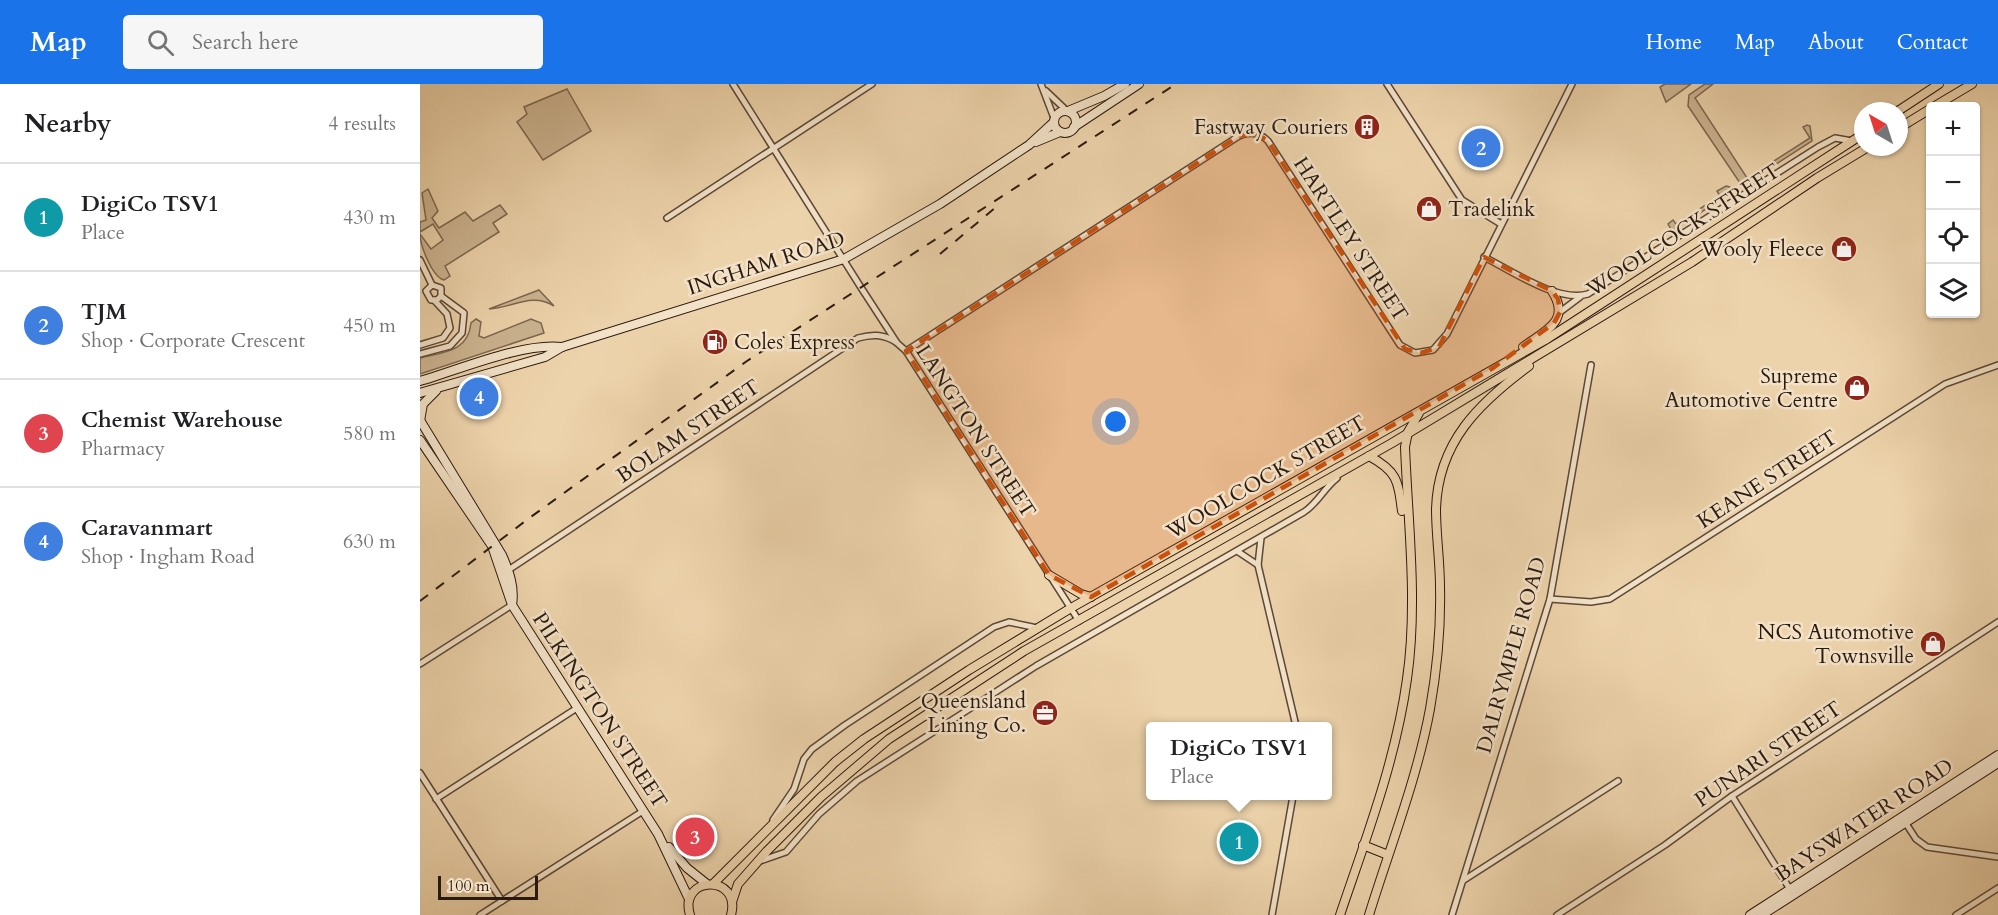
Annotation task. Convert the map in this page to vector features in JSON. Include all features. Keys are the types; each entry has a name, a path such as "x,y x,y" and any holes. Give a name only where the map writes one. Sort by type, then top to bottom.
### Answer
{"main road":[{"path":"1125,84 1104,96 1059,112 1054,120 1060,132 1068,132 1139,84"},
{"path":"1908,104 1927,84"},
{"path":"1908,104 1939,84"},
{"path":"1942,102 1971,84"},
{"path":"1067,111 1076,120 1074,127"},
{"path":"1908,122 1926,111"},
{"name":"INGHAM ROAD","path":"1029,146 1054,120"},
{"name":"INGHAM ROAD","path":"420,393 545,357 562,347 844,259 903,228 1029,146 1060,132"},
{"name":"WOOLCOCK STREET","path":"689,899 696,889 710,884 743,856 771,824 835,762 864,739 1071,608 1547,339 1852,141"},
{"name":"WOOLCOCK STREET","path":"730,915 738,884 757,862 821,796 889,739 1024,651 1369,456 1692,262 1816,178 1854,155"},
{"path":"1493,369 1550,328 1560,312 1560,305 1552,291"},
{"path":"1369,915 1415,770 1431,699 1438,648 1440,587 1436,506 1443,468 1459,434 1482,403 1565,338"},
{"name":"INGHAM ROAD","path":"420,381 512,353 548,346 562,347"},
{"path":"420,420 426,400 442,387"},
{"path":"1422,409 1424,419 1430,419"},
{"path":"1340,915 1400,723 1411,631 1404,447 1408,432 1422,409"},
{"name":"PILKINGTON STREET","path":"420,420 496,543 512,605 658,834 687,868 710,884"},
{"name":"PILKINGTON STREET","path":"420,440 492,546 505,572"},
{"path":"420,449 451,484"},
{"path":"1369,456 1387,465 1398,483 1409,559"},
{"path":"1049,574 1081,594 1091,597"},
{"name":"BAYSWATER ROAD","path":"1904,820 1998,755"},
{"name":"BAYSWATER ROAD","path":"1750,915 1792,892 1998,762"},
{"name":"PILKINGTON STREET","path":"658,834 689,899"},
{"path":"1363,844 1388,855"},
{"path":"710,884 723,888 732,902"},
{"name":"BAYSWATER ROAD","path":"1762,915 1792,892"},
{"path":"688,913 689,899"}],"street":[{"name":"LANGTON STREET","path":"733,84 897,343 906,351 1079,621"},
{"path":"667,218 872,84"},
{"path":"1387,84 1462,200 1501,225"},
{"path":"1572,84 1484,257 1552,291 1568,296 1582,296"},
{"path":"1043,87 1067,111"},
{"path":"1043,87 1054,120"},
{"name":"HARTLEY STREET","path":"906,351 1239,136 1255,133 1268,141 1400,345 1415,353 1426,353 1442,343 1484,257"},
{"path":"1560,312 1818,147 1835,138 1852,141"},
{"path":"420,260 432,285 441,288 441,296"},
{"path":"420,345 443,338 450,328 447,314 434,300 423,297 427,288 432,285"},
{"path":"434,300 441,296"},
{"path":"420,354 450,346 462,333 464,313 441,296"},
{"name":"BOLAM STREET","path":"505,572 858,338 871,334 888,337 897,343"},
{"name":"DALRYMPLE ROAD","path":"1452,915 1550,599 1591,365"},
{"name":"KEANE STREET","path":"1550,599 1591,602 1610,599 1945,384 1998,365"},
{"path":"757,862 786,852 837,798 879,766 1036,666 1314,506 1326,486 1354,464"},
{"path":"1261,538 1258,565 1295,722"},
{"path":"1237,551 1258,565"},
{"path":"420,664 512,605"},
{"path":"771,824 794,789 808,754 845,724 994,627 1009,622 1037,628"},
{"name":"PUNARI STREET","path":"1557,915 1665,845 1732,796 1998,622"},
{"path":"436,799 577,708"},
{"path":"420,773 502,901"},
{"path":"1464,880 1618,781"},
{"path":"1732,796 1792,892"},
{"path":"1272,915 1292,800"},
{"path":"480,915 643,811"},
{"path":"1904,820 1916,839 1927,847 1998,857"},
{"path":"1956,915 1998,888"}],"highlighted area":[{"path":"1255,133 1268,141 1405,349 1421,353 1439,347 1484,257 1552,291 1558,299 1560,312 1554,323 1493,368 1091,597 1049,575 906,351 1239,136"}],"shaded area":[{"path":"1665,84 1691,84 1666,102 1660,87"},
{"path":"1705,84 1713,84 1695,98 1747,178 1810,138 1803,127 1807,125 1810,126 1812,141 1742,186 1688,106 1689,95"},
{"path":"567,89 591,131 543,160 517,122 527,114 524,107"},
{"path":"1726,186 1730,187 1731,193 1672,231 1668,224 1673,220 1676,224 1720,196 1717,191"},
{"path":"428,189 438,211 432,218 439,228 465,212 473,221 500,205 507,214 493,223 499,232 445,266 450,276 444,280 431,267 424,253 420,234 431,249 443,240 433,224 420,232 420,222 426,220 422,193"},
{"path":"539,290 554,306 538,300 489,309"},
{"path":"476,319 481,322 479,336 484,338 531,319 541,323 544,333 420,374 420,358 446,352 460,345 469,333 471,323"}],"railway":[{"path":"420,601 528,519 747,361 1176,84"},
{"path":"940,254 995,208"}],"place":[{"name":"Fastway Couriers","path":"1367,127"},
{"name":"TJM","path":"1481,148"},
{"name":"Tradelink","path":"1429,209"},
{"name":"Wooly Fleece","path":"1844,249"},
{"name":"Coles Express","path":"715,342"},
{"name":"Supreme Automotive Centre","path":"1857,388"},
{"name":"Caravanmart","path":"479,397"},
{"name":"NCS Automotive Townsville","path":"1933,644"},
{"name":"Queensland Lining Co.","path":"1045,713"},
{"name":"Chemist Warehouse","path":"695,837"},
{"name":"DigiCo TSV1","path":"1239,842"}]}
